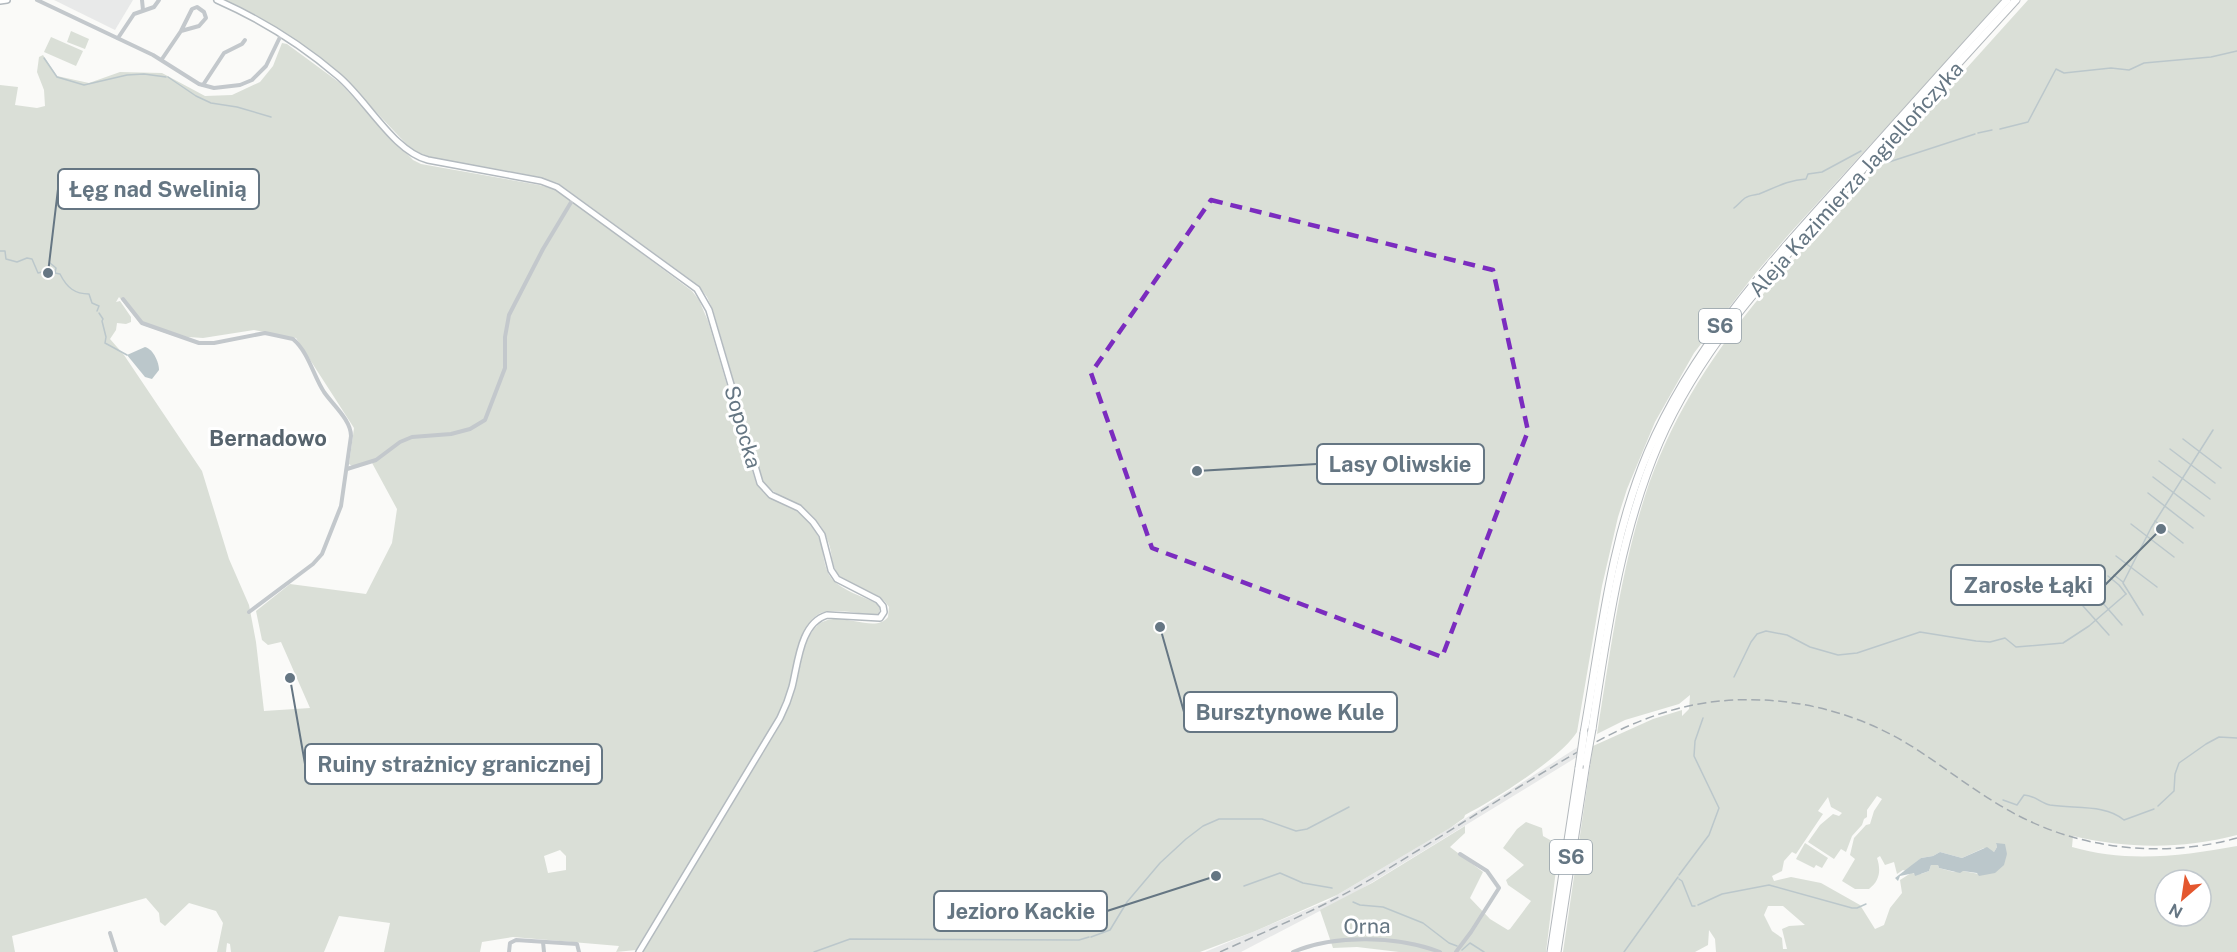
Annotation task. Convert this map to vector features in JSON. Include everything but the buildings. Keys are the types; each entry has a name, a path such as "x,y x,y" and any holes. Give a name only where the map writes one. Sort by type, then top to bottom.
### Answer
{"highway":[{"name":"Aleja Kazimierza Jagiellończyka","path":"1551,952 1606,598 1622,529 1648,453 1682,383 1707,343 1749,288 2007,0"},
{"name":"Aleja Kazimierza Jagiellończyka","path":"1557,952 1586,763 1625,540 1654,456 1690,383 1722,333 1755,291 2016,0"}],"main road":[{"path":"0,1 7,0"},
{"name":"Sopocka","path":"217,0 251,16 281,34 342,80 395,138 413,154 428,160 549,183 574,197 692,285 700,293 709,310 760,483 771,495 799,508 813,522 822,535 831,570 837,579 878,600 884,609 882,616 877,619 832,615 819,618 812,624 800,651 790,695 780,718 639,952"}],"street":[{"path":"37,0 162,59 203,85 223,88 252,80 266,66 281,34"},
{"path":"142,0 143,10"},
{"path":"118,38 134,14 154,7 159,0"},
{"path":"162,59 181,32 192,9 197,8 204,12 206,18 201,25 181,32"},
{"path":"203,85 224,53 242,44 245,40"},
{"path":"347,469 376,460 400,442 412,437 451,434 470,429 485,420 505,368 506,328 509,315 543,249 574,197"},
{"path":"123,299 142,323 199,343 214,343 265,333 295,341 313,368 323,391 349,425 351,436 341,506 322,554 313,564 249,612"},
{"path":"1456,952 1499,888 1487,871 1460,854"},
{"path":"110,933 116,952"},
{"path":"509,952 510,943 516,940 577,944 579,952"},
{"name":"Orna","path":"1293,952 1314,945 1345,940 1395,940 1440,952"},
{"path":"543,942 544,952"}],"highlighted area":[{"path":"1211,200 1493,270 1528,431 1442,657 1152,548 1091,373"}],"shaded area":[{"path":"54,0 133,0 115,30"},
{"path":"224,0 2002,0 1790,233 1754,275 1694,353 1655,422 1618,517 1602,586 1577,732 1557,754 1526,778 1465,815 1450,828 1337,895 1253,932 1200,952 643,952 783,720 798,678 807,640 815,628 832,619 873,624 882,622 888,617 889,607 879,597 842,578 836,571 828,541 816,520 810,513 763,482 713,310 698,285 558,183 539,177 429,157 412,150 338,72 256,15"},
{"path":"2028,0 2237,0 2237,835 2196,843 2155,846 2114,843 2073,836 2072,847 2113,855 2154,856 2196,853 2237,846 2237,952 1716,952 1715,939 1709,930 1708,945 1695,952 1563,952 1593,746 1653,719 1682,710 1682,716 1689,709 1690,695 1679,704 1625,720 1597,734 1622,584 1636,525 1654,469 1691,394 1755,303","holes":["1877,796 1882,799 1874,811 1870,824 1866,825 1854,838 1850,855 1855,859 1842,881 1855,889 1869,889 1875,882 1879,871 1877,858 1880,856 1885,865 1894,862 1897,874 1903,870 1906,871 1921,858 1940,852 1962,858 1984,848 1994,852 1997,847 1996,843 2007,854 1979,874 1954,872 1939,868 1938,865 1931,865 1929,871 1921,874 1911,873 1900,880 1902,893 1890,908 1884,925 1875,929 1860,905 1821,883 1791,877 1774,881 1772,876 1782,871 1784,861 1792,852 1796,854 1823,814 1818,811 1828,797 1831,807 1842,813 1839,816 1833,814 1820,825 1808,842 1834,859 1841,849 1846,852 1852,836 1862,825 1867,817 1867,810","1768,906 1783,906 1805,925 1782,929 1787,949 1783,949 1782,938 1772,931 1764,915"]},
{"path":"71,31 89,39 85,49 67,42"},
{"path":"51,37 83,51 76,66 44,52"},
{"path":"282,43 287,44 340,83 413,160 421,164 557,190 692,291 699,300 708,321 756,483 767,495 798,512 811,525 820,540 825,565 832,579 842,587 880,607 879,614 876,615 843,611 824,612 808,625 798,648 787,695 778,714 636,950 616,952 619,946 513,937 482,942 480,952 384,952 390,923 339,916 324,952 231,952 230,944 227,943 226,952 217,952 223,923 216,911 189,903 165,926 160,922 159,913 146,898 12,936 15,952 0,952 0,85 18,87 15,105 37,108 45,106 44,90 37,72 39,57 43,55 57,76 89,83 120,72 162,73 205,96 232,95 260,82 273,66","holes":["119,297 140,324 174,336 203,338 254,330 296,338 354,428 349,464 352,466 371,461 397,509 392,543 366,594 290,584 256,611 262,640 268,645 281,642 310,708 264,711 249,605 229,559 202,471 124,355 110,339 116,330 117,323 131,322 131,317 120,301 116,302","560,850 566,856 566,870 548,873 544,856"]},
{"path":"145,347 153,353 159,367 152,379 145,377 127,355"},
{"path":"1578,747 1577,757 1358,891 1241,952 1205,952 1327,901 1458,823"},
{"path":"1526,822 1542,828 1543,836 1559,845 1546,952 1399,952 1357,947 1333,948 1320,910 1372,883 1465,826 1465,833 1450,847 1483,872 1470,898 1490,919 1510,929 1531,901 1508,885 1506,880 1524,865 1503,848 1517,829"},
{"path":"1805,843 1828,858 1822,868 1816,865 1814,868 1796,859"},
{"path":"1996,843 2005,844 2007,854 2004,865 1995,873 1979,876 1977,873 1963,871 1960,873 1939,868 1938,865 1931,865 1929,871 1915,876 1914,873 1900,876 1898,881 1895,878 1921,858 1940,852 1962,858 1987,847 1994,852 1997,847"}],"waterway":[{"path":"2000,129 2028,122 2056,69 2064,73 2111,68 2129,70 2144,63 2211,57 2237,51"},
{"path":"44,58 57,77 84,85 127,75 144,74 166,77"},
{"path":"168,77 211,103 237,107 271,117"},
{"path":"1978,133 1992,130"},
{"path":"1889,162 1975,134"},
{"path":"1734,208 1747,197 1788,182 1806,179 1808,174 1822,172 1861,151"},
{"path":"0,251 5,251 6,259 17,262 27,258 32,259 38,273 46,271 50,263 56,268 55,273 60,274 72,289 89,294 92,303 99,306 97,311"},
{"path":"99,313 103,319 105,343 127,355"},
{"path":"2143,615 2123,583 2151,528 2213,430"},
{"path":"2183,439 2221,468"},
{"path":"2170,449 2215,483"},
{"path":"2159,461 2210,499"},
{"path":"2153,477 2204,516"},
{"path":"2148,493 2193,528"},
{"path":"2155,521 2183,543"},
{"path":"2131,524 2174,557"},
{"path":"2116,556 2157,587"},
{"path":"2114,575 2123,582"},
{"path":"2108,576 2126,594"},
{"path":"2095,594 2122,625"},
{"path":"1734,677 1751,642 1757,634 1766,631 1787,635 1810,647 1838,655 1857,653 1920,632 1990,642 2005,638 2016,647 2063,643 2089,626 2126,594"},
{"path":"2083,606 2109,635"},
{"path":"1679,875 1709,835 1719,808 1694,756 1695,741 1703,718"},
{"path":"2158,806 2174,791 2175,774 2179,763 2219,737 2237,738"},
{"path":"2003,800 2017,805 2024,795 2028,795 2050,805 2108,811 2124,820 2154,809"},
{"path":"1091,937 1110,930 1127,902 1160,863 1203,826 1219,819 1262,819 1296,831 1307,829 1349,807"},
{"path":"1244,886 1280,873 1303,883 1332,888"},
{"path":"1624,952 1678,877"},
{"path":"1679,879 1682,881 1692,906 1695,906"},
{"path":"1698,905 1722,894 1769,885 1852,908 1866,904"},
{"path":"1353,902 1360,905 1383,907 1423,923 1449,943 1457,946"},
{"path":"814,952 850,939 1079,940 1089,937"},
{"path":"1462,950 1470,943 1484,952"}],"railway":[{"path":"1220,952 1357,887 1570,756 1621,729 1675,709 1704,703 1734,700 1782,701 1852,717 1916,749 1992,801 2019,816 2071,837 2098,843 2154,849 2182,848 2237,838"}],"place":[{"name":"Łęg nad Swelinią","path":"48,273"},
{"name":"Lasy Oliwskie","path":"1197,471"},
{"name":"Zarosłe Łąki","path":"2161,529"},
{"name":"Bursztynowe Kule","path":"1160,627"},
{"name":"Ruiny strażnicy granicznej","path":"290,678"},
{"name":"Jezioro Kackie","path":"1216,876"}],"district":[{"name":"Bernadowo","path":"268,438"}]}
